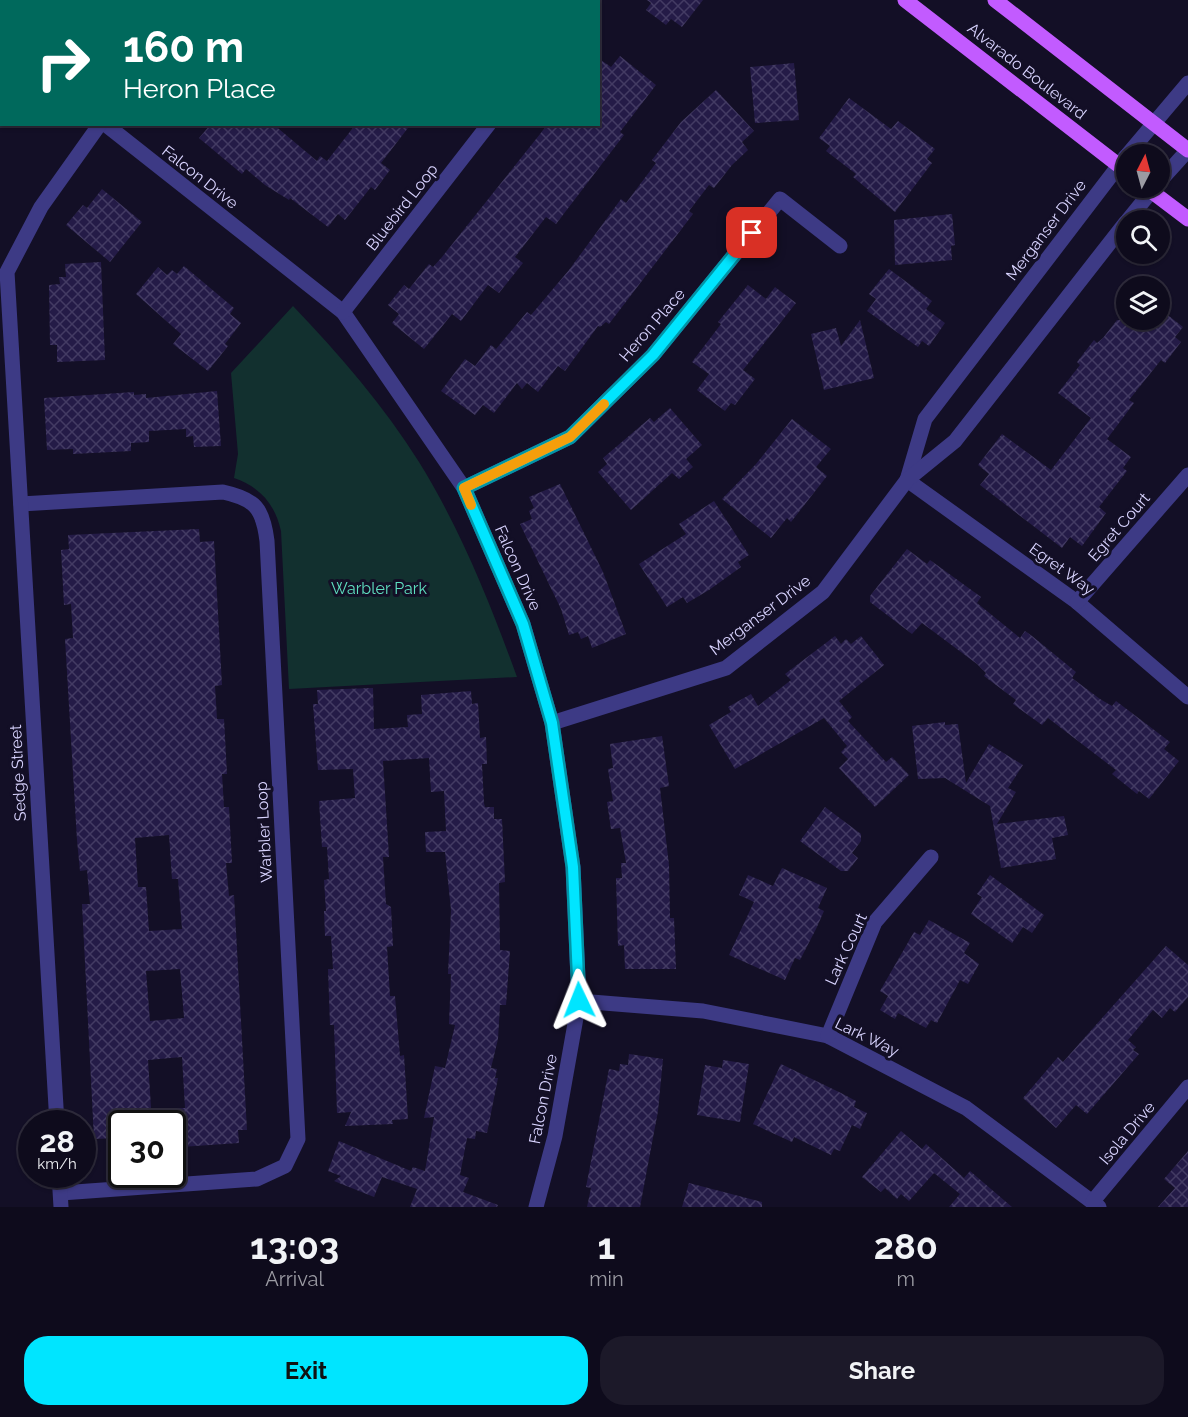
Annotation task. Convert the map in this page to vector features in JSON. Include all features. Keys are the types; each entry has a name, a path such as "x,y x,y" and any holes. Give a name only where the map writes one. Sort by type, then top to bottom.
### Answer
{"main road":[{"name":"Alvarado Boulevard","path":"905,0 1116,154"},
{"path":"995,0 1188,150"},
{"path":"1165,198 1188,219"}],"street":[{"name":"Merganser Drive","path":"1138,144 1188,83"},
{"name":"Sedge Street","path":"56,1110 7,272 41,207 102,126"},
{"name":"Falcon Drive","path":"106,126 344,312 464,488 523,624 552,723 573,867 579,1000 555,1136 536,1207"},
{"name":"Bluebird Loop","path":"344,312 487,126"},
{"name":"Merganser Drive","path":"1170,169 1188,150"},
{"name":"Merganser Drive","path":"907,480 925,418 1116,173"},
{"name":"Merganser Drive","path":"1135,210 1145,198"},
{"name":"Heron Place","path":"464,488 570,437 653,355 780,199 840,246"},
{"name":"Merganser Drive","path":"552,723 726,668 823,592 907,480 955,441 1116,235"},
{"name":"Egret Court","path":"1077,602 1188,475"},
{"name":"Egret Way","path":"907,480 1077,602 1188,697"},
{"name":"Warbler Loop","path":"21,504 223,492 243,497 256,506 264,521 267,541 298,1139 285,1166 257,1179 61,1200"},
{"name":"Lark Court","path":"828,1036 875,922 931,857"},
{"name":"Lark Way","path":"579,1000 703,1011 828,1036 966,1108 1096,1204"},
{"name":"Isola Drive","path":"1096,1204 1188,1087"}],"green space":[{"name":"Warbler Park","path":"293,306 360,381 419,462 474,567 517,677 289,689 281,531 275,513 265,498 251,486 234,478 238,454 231,373"}],"building":[{"path":"647,0 703,0 682,27 671,19 666,25 646,10 651,3"},
{"path":"620,56 656,85 620,132 624,135 556,224 546,217 515,257 523,263 499,293 488,285 461,321 452,314 424,349 392,323 399,314 388,305 404,285 409,289 429,264 433,267 442,257 546,126 600,126 600,59 611,67"},
{"path":"794,63 799,120 755,123 750,67"},
{"path":"716,90 754,131 742,142 748,150 732,165 714,188 709,185 689,211 693,214 609,324 606,322 598,326 565,371 558,366 538,392 527,383 522,389 517,383 494,413 483,405 475,415 441,391 465,359 475,366 491,345 496,349 527,312 531,315 569,270 621,199 626,203 656,163 652,160 681,122"},
{"path":"849,98 891,129 898,121 935,149 927,159 932,163 895,212 853,177 856,174 826,151 830,146 819,138"},
{"path":"209,126 275,126 317,161 320,156 327,161 354,126 409,126 381,163 390,170 375,190 371,187 345,220 338,214 328,227 290,198 289,200 265,185 246,169 242,174 199,138"},
{"path":"102,189 142,222 110,262 66,225 83,205 87,208"},
{"path":"952,214 955,245 951,246 952,260 895,265 894,220"},
{"path":"101,262 105,360 57,362 57,345 50,345 49,285 60,284 59,277 66,277 65,264"},
{"path":"184,266 234,308 230,314 241,323 225,344 228,346 208,371 173,344 181,334 136,294 158,267 167,275 172,270 177,274"},
{"path":"889,269 932,301 926,309 945,323 929,346 922,341 918,347 867,311 876,299 869,294"},
{"path":"748,285 766,299 775,287 796,303 743,370 755,379 735,405 731,403 725,411 697,390 709,374 692,362 721,324 718,322"},
{"path":"1170,317 1183,327 1175,337 1181,342 1165,363 1161,360 1129,400 1134,403 1107,439 1131,457 1123,468 1127,471 1099,507 1106,513 1082,546 1070,537 1062,548 980,485 989,474 978,465 1002,434 1051,470 1091,418 1058,393 1080,365 1077,362 1094,340 1097,343 1116,321 1116,330 1170,330"},
{"path":"860,320 874,378 824,390 811,334 836,328 841,346"},
{"path":"217,391 221,446 194,447 193,436 186,437 186,429 149,431 149,442 131,443 131,451 73,454 73,449 47,450 44,398 134,392 134,395 146,394 146,398"},
{"path":"670,408 702,445 686,459 693,467 679,479 672,473 631,510 598,472 607,464 603,458 650,418 654,422"},
{"path":"792,419 831,449 816,467 827,476 791,522 787,518 771,538 722,499 756,464"},
{"path":"560,484 603,572 626,634 592,648 588,636 581,639 578,632 569,635 561,609 520,524 532,519 529,511 534,508 529,497"},
{"path":"714,501 749,555 738,562 741,567 709,590 687,603 683,597 667,607 639,564 686,534 679,524"},
{"path":"199,529 200,542 214,541 222,685 215,686 217,719 224,719 227,774 222,774 224,807 229,807 232,863 226,863 229,896 234,895 247,1130 238,1130 239,1143 186,1147 186,1110 172,1110 172,1108 185,1108 182,1057 148,1060 151,1110 108,1110 108,1138 96,1139 82,904 90,904 87,870 80,871 77,840 65,639 73,638 71,604 64,605 61,550 69,549 68,535","holes":["169,835 172,879 178,879 182,929 149,931 146,887 138,887 135,838","180,969 184,1018 150,1021 146,971"]},
{"path":"907,549 927,564 930,560 981,597 977,603 1020,638 1025,631 1032,636 1076,672 1072,678 1100,699 1112,706 1116,701 1170,742 1164,749 1179,761 1149,799 1139,791 1137,794 1112,774 1116,770 1048,718 1042,725 1013,704 1016,700 984,676 986,673 977,664 922,623 912,634 870,602 870,596"},
{"path":"835,636 841,644 846,639 851,644 861,636 884,665 839,701 852,717 848,721 886,762 892,757 909,775 875,807 839,768 848,759 841,752 847,746 824,718 735,769 709,725 731,712 728,707 751,694 758,706 791,680 785,674"},
{"path":"373,688 374,729 408,727 407,715 422,714 421,695 471,691 472,704 478,703 480,738 486,737 487,764 482,764 484,803 485,807 494,807 494,819 502,819 505,882 499,883 500,950 510,951 506,1005 500,1005 498,1039 491,1068 497,1069 495,1078 498,1078 487,1133 476,1131 475,1139 467,1138 460,1175 469,1178 463,1192 498,1205 497,1207 410,1207 417,1189 382,1177 374,1197 334,1181 341,1176 328,1171 339,1141 411,1171 413,1167 425,1171 434,1117 424,1118 435,1066 445,1068 455,1025 449,1024 451,974 448,974 451,910 445,852 426,852 425,832 446,831 444,791 431,792 429,758 383,761 389,857 383,857 386,904 391,907 393,946 387,947 390,996 395,996 400,1056 404,1055 408,1119 392,1120 393,1124 345,1126 351,1112 337,1113 334,1025 330,1025 328,969 333,969 331,936 325,936 324,911 326,911 324,880 329,879 327,847 322,847 319,801 355,798 353,769 318,770 313,704 318,704 317,690"},
{"path":"945,722 945,725 958,724 966,783 989,744 1023,765 1008,788 1016,792 997,824 1064,816 1068,835 1052,838 1056,859 1001,868 990,806 945,778 918,779 912,726"},
{"path":"662,736 669,786 660,788 669,865 670,918 674,918 676,969 625,969 624,945 618,946 616,878 622,878 621,863 626,863 620,828 611,829 607,802 613,801 608,769 613,768 610,744"},
{"path":"825,807 861,834 861,841 852,853 858,858 848,871 841,871 800,841"},
{"path":"782,868 827,888 818,908 824,911 816,929 800,960 795,958 785,980 729,955 754,902 739,895 748,875 773,886"},
{"path":"990,875 1044,915 1032,933 1023,927 1012,943 971,914 982,897 977,894"},
{"path":"929,920 970,943 964,953 979,964 968,984 960,980 937,1023 931,1020 926,1028 898,1013 895,1019 880,1010 888,996 880,991 914,932 920,935"},
{"path":"1166,946 1188,965 1188,997 1175,1012 1170,1008 1162,1018 1153,1010 1128,1040 1136,1047 1133,1050 1139,1054 1087,1114 1076,1105 1056,1128 1023,1098 1058,1057 1063,1062"},
{"path":"629,1054 663,1059 658,1111 640,1207 587,1207 591,1188 586,1187 609,1069 619,1071 620,1064 628,1065"},
{"path":"723,1060 749,1064 740,1122 697,1115 705,1065 722,1068"},
{"path":"781,1064 856,1101 854,1107 867,1113 860,1129 852,1125 840,1151 834,1149 831,1155 794,1137 792,1142 753,1124"},
{"path":"901,1131 922,1149 926,1144 964,1178 970,1171 1012,1207 949,1207 960,1194 934,1173 909,1201 901,1194 897,1199 885,1188 881,1192 862,1177"},
{"path":"1188,1151 1188,1207 1158,1207 1175,1188 1164,1179"},
{"path":"689,1183 762,1202 762,1207 682,1207"}],"slow traffic":[{"path":"471,505 464,488 570,437 604,404"}],"route":[{"path":"579,1000 573,867 552,723 523,624 464,488 570,437 653,355 752,233"}]}
